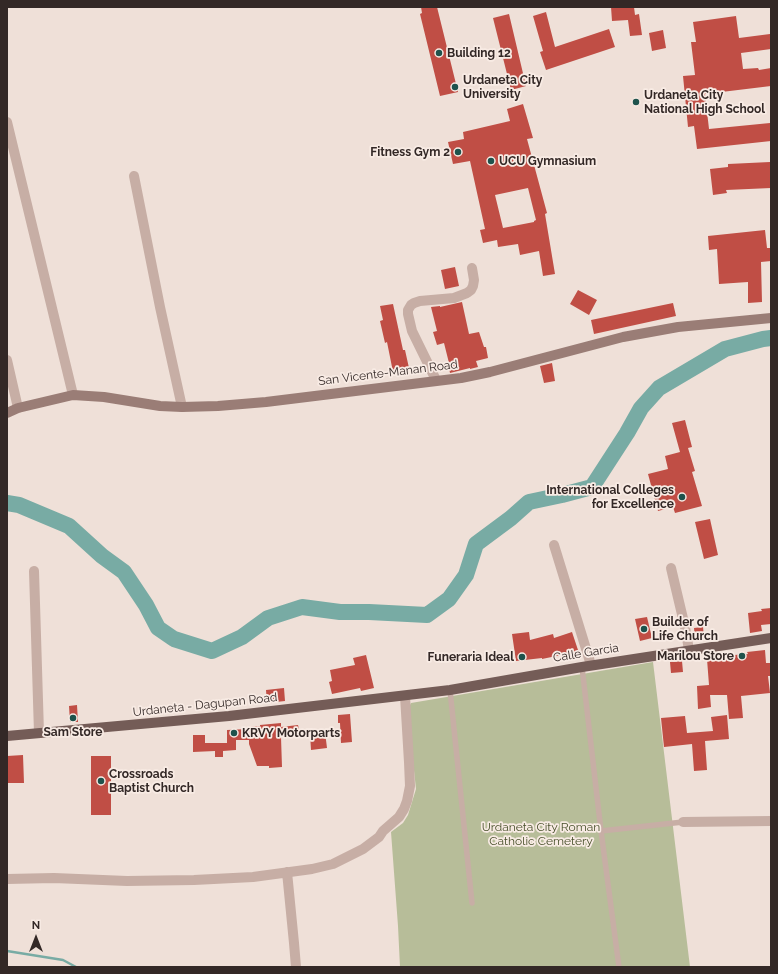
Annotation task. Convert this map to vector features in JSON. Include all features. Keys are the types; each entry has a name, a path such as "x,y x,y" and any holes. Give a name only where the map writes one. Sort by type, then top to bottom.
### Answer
{"main road":[{"name":"Calle Garcia","path":"404,696 450,690 586,666 771,638"},
{"name":"Urdaneta - Dagupan Road","path":"7,736 228,716 404,696"}],"street":[{"path":"7,122 11,157 73,395"},
{"path":"134,176 182,407"},
{"path":"436,380 412,331 408,310 411,305 420,301 454,298 468,293 473,286 474,280 472,268"},
{"name":"San Vicente-Manan Road","path":"7,413 18,408 73,395 104,397 160,406 218,406 266,402 461,378 490,372 624,337 678,327 771,318"},
{"path":"7,360 18,408"},
{"path":"554,545 586,666"},
{"path":"672,568 689,650"},
{"path":"34,571 39,733"},
{"path":"7,879 54,878 127,881 253,877 312,869 333,864 363,849 379,837 399,817 404,809 410,786 410,762 404,696"},
{"path":"683,822 771,821"},
{"path":"287,872 296,967"}],"lane":[{"path":"586,666 601,831 619,967"},
{"path":"450,690 472,904"},
{"path":"601,831 683,822"}],"green space":[{"name":"Urdaneta City Roman Catholic Cemetery","path":"653,662 690,967 400,967 391,832 403,823 408,815 416,789 408,715 411,703"}],"building":[{"name":"Building 12","path":"421,7 437,7 458,92 440,96 420,14 422,13"},
{"path":"611,7 634,7 635,15 639,14 642,35 630,36 628,20 612,21"},
{"path":"546,12 555,47 609,29 615,47 546,70 540,52 543,51 533,16"},
{"path":"509,14 526,86 511,90 493,18"},
{"path":"736,16 739,38 770,34 771,49 741,53 743,69 758,68 759,70 771,68 771,86 705,94 709,129 770,123 771,141 697,149 694,126 688,127 683,76 695,75 691,42 696,42 693,22"},
{"path":"663,30 666,48 652,51 649,33"},
{"path":"523,104 533,138 527,139 547,213 545,214 555,274 543,276 539,251 520,255 518,244 498,247 497,240 483,243 480,230 485,229 470,161 453,164 448,142 464,139 463,132 510,121 507,109","holes":["528,188 536,220 534,222 503,228 495,195"]},
{"path":"770,162 771,188 726,190 727,193 713,195 710,169 728,167 728,164"},
{"path":"765,230 767,248 771,248 771,261 761,262 762,302 748,303 748,282 719,284 717,249 709,250 708,236"},
{"path":"455,267 459,286 445,289 441,270"},
{"path":"578,290 597,300 589,315 570,304"},
{"path":"462,302 469,334 479,332 484,347 486,347 488,358 476,361 478,367 450,373 444,343 437,345 433,332 437,331 431,307 440,307"},
{"path":"673,303 676,316 594,334 591,320"},
{"path":"393,304 403,350 405,350 409,368 393,372 387,342 385,343 380,321 383,320 380,306"},
{"path":"552,363 555,381 544,383 540,366"},
{"path":"685,420 692,447 688,448 695,471 692,472 702,506 675,513 673,507 658,511 648,474 668,469 665,456 680,452 672,423"},
{"path":"710,519 718,555 704,559 695,522"},
{"path":"771,608 771,624 761,625 762,631 750,633 748,613"},
{"name":"Builder of Life Church","path":"647,617 652,638 640,641 635,619"},
{"path":"703,627 704,637 695,638 694,628"},
{"path":"529,632 530,640 553,634 554,638 572,632 579,653 567,657 566,654 542,659 516,661 512,634"},
{"path":"765,650 766,663 771,663 771,676 768,676 770,693 741,696 743,718 729,719 727,695 710,695 711,707 698,709 697,686 709,685 707,659 720,658 720,656 748,654 747,652"},
{"path":"366,655 374,688 361,691 360,688 332,694 329,682 332,681 330,670 355,665 353,658"},
{"path":"682,661 683,672 671,673 670,662"},
{"path":"284,688 285,701 267,703 266,690"},
{"path":"77,705 78,722 70,722 69,706"},
{"path":"350,714 352,742 341,743 338,715"},
{"path":"727,715 729,739 705,741 707,770 694,771 692,744 664,747 661,718 685,716 687,733 713,731 711,717"},
{"path":"281,723 281,727 298,725 300,734 281,737 282,767 269,768 269,766 257,766 249,740 236,740 236,750 223,751 223,757 215,757 215,751 193,752 193,735 205,735 205,743 227,743 227,730 248,729 248,727"},
{"path":"325,732 327,748 311,750 310,734"},
{"path":"23,755 24,783 7,783 7,756"},
{"name":"Crossroads Baptist Church","path":"91,756 111,756 111,815 91,815"}],"waterway":[{"path":"7,503 19,505 69,526 102,556 124,572 146,605 158,628 174,639 212,651 242,637 268,618 302,607 340,612 427,615 449,599 466,575 476,544 511,518 529,502 592,487 627,433 641,408 659,388 725,349 771,338"},
{"path":"7,951 63,960 76,967"}],"place":[{"name":"Building 12","path":"439,53"},
{"name":"Urdaneta City University","path":"455,87"},
{"name":"Urdaneta City National High School","path":"636,102"},
{"name":"Fitness Gym 2","path":"458,152"},
{"name":"UCU Gymnasium","path":"491,161"},
{"name":"International Colleges for Excellence","path":"682,497"},
{"name":"Builder of Life Church","path":"644,629"},
{"name":"Marilou Store","path":"742,656"},
{"name":"Funeraria Ideal","path":"522,657"},
{"name":"Sam Store","path":"73,718"},
{"name":"KRVY Motorparts","path":"234,733"},
{"name":"Crossroads Baptist Church","path":"101,781"}]}
